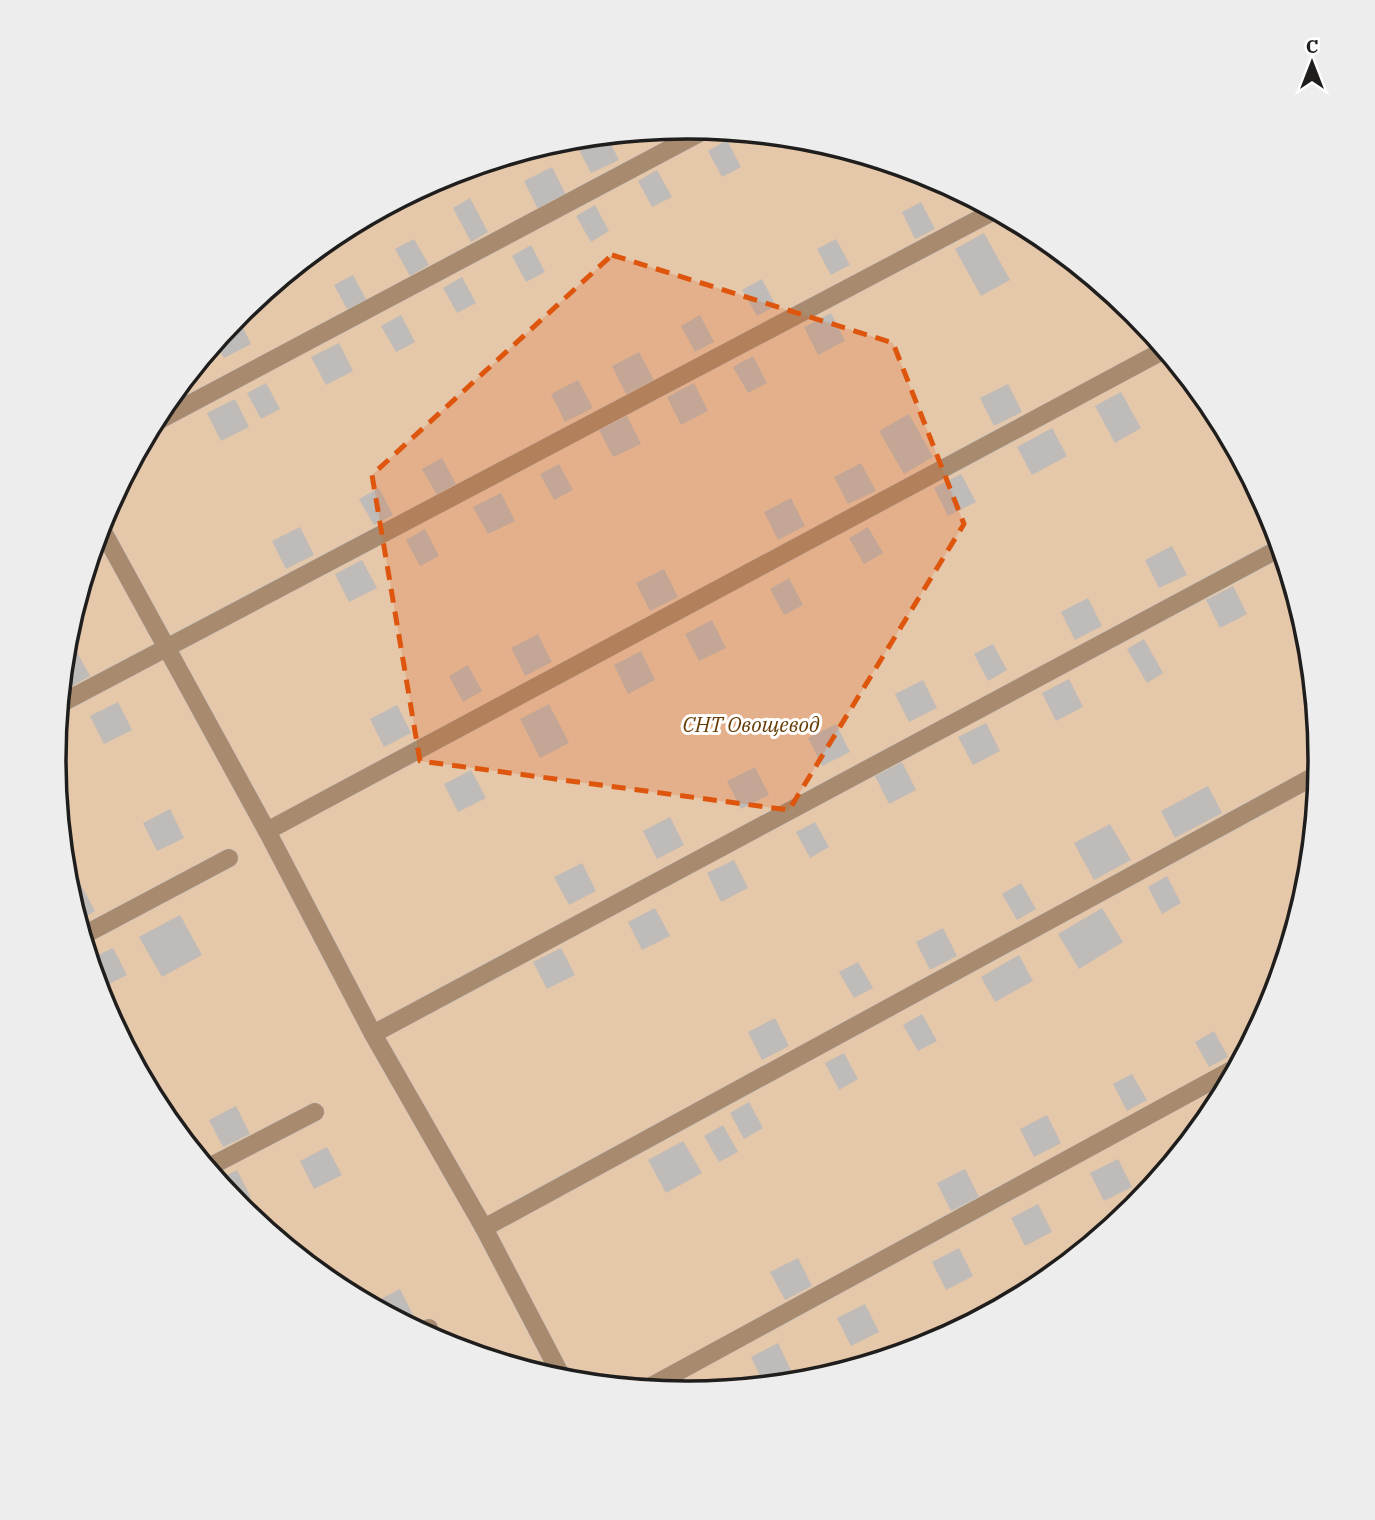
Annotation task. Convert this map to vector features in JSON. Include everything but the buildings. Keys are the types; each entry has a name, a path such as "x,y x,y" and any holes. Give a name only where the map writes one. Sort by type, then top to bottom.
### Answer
{"street":[{"path":"172,413 688,139"},
{"path":"70,699 987,216"},
{"path":"267,831 1157,354"},
{"path":"107,539 267,831 373,1034 484,1227 557,1367"},
{"path":"373,1034 1273,552"},
{"path":"484,1227 1308,780"},
{"path":"91,931 229,858"},
{"path":"662,1380 1223,1075"},
{"path":"216,1163 315,1112"}],"highlighted area":[{"path":"612,255 893,343 964,524 789,810 420,761 372,475"}],"green space":[{"name":"СНТ Овощевод","path":"647,140 728,140 769,144 848,160 887,172 925,186 998,222 1066,267 1097,293 1127,321 1180,382 1204,415 1244,485 1276,560 1287,599 1297,639 1307,719 1307,801 1303,841 1297,881 1276,960 1244,1035 1225,1071 1204,1105 1154,1169 1127,1199 1066,1253 998,1298 962,1317 925,1334 848,1360 769,1376 728,1380 647,1380 606,1376 527,1360 488,1348 450,1334 377,1298 309,1253 278,1227 248,1199 195,1138 171,1105 131,1035 99,960 88,921 78,881 68,801 66,760 72,679 78,639 99,560 131,485 150,449 171,415 221,351 248,321 309,267 377,222 413,203 450,186 527,160 606,144"}]}
